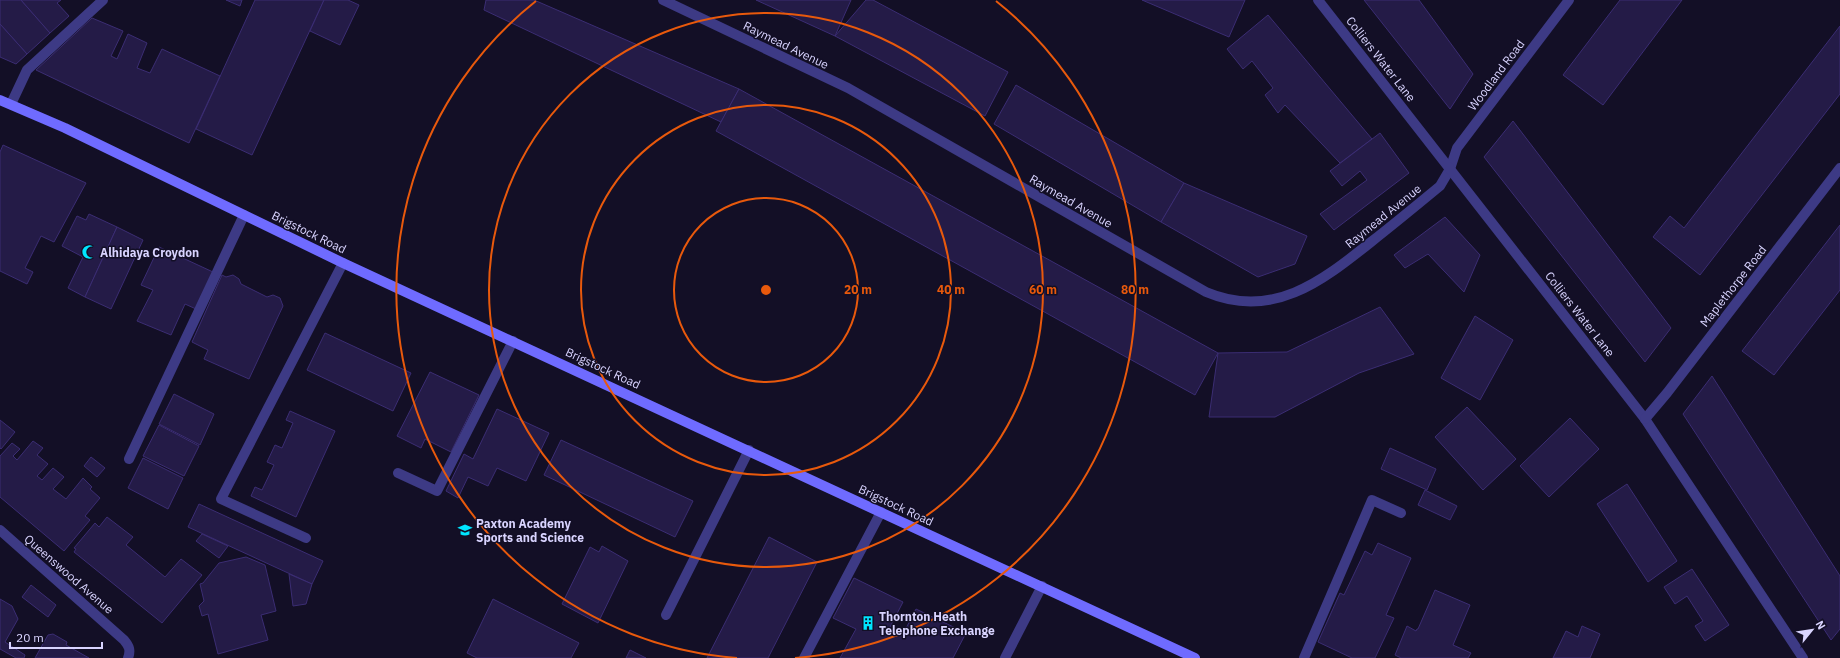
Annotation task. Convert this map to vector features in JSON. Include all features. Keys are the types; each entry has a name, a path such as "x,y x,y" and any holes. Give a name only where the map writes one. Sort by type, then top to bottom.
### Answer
{"main road":[{"name":"Brigstock Road","path":"0,100 66,128 343,262 1195,658"}],"street":[{"path":"11,104 27,70 103,0"},
{"name":"Raymead Avenue","path":"663,0 848,88 1199,288 1222,299 1249,302 1272,301 1295,294 1317,282 1343,264 1440,186 1450,169"},
{"name":"Colliers Water Lane","path":"1318,0 1645,419 1804,658"},
{"name":"Woodland Road","path":"1450,169 1457,148 1569,0"},
{"name":"Maplethorpe Road","path":"1645,419 1840,168"},
{"path":"129,460 244,215"},
{"path":"306,538 221,499 343,262"},
{"path":"398,473 437,491 513,341"},
{"path":"666,615 749,450"},
{"path":"1304,658 1372,500 1401,513"},
{"path":"804,658 881,512"},
{"name":"Queenswood Avenue","path":"0,530 124,640 128,645 130,652 128,658"},
{"path":"1005,658 1042,586"}],"building":[{"path":"0,0 21,0 50,33 27,54 0,24"},
{"path":"21,0 61,0 57,3 69,16 50,33"},
{"path":"226,0 242,0 240,6"},
{"path":"255,0 324,0 252,155 196,129"},
{"path":"324,0 348,0 359,5 340,45 310,31"},
{"path":"486,0 534,0 739,89 721,122 484,10"},
{"path":"756,0 851,0 835,36"},
{"path":"866,0 873,0 1008,72 985,116 835,36"},
{"path":"1142,0 1245,0 1229,37"},
{"path":"1364,0 1419,0 1473,74 1450,109"},
{"path":"1620,0 1682,0 1603,105 1563,75"},
{"path":"1268,15 1372,139 1340,163 1285,105 1278,113 1265,95 1273,88 1252,61 1243,69 1227,49"},
{"path":"92,18 123,31 111,56 117,59 128,34 147,43 137,68 150,73 162,49 220,76 189,143 36,70"},
{"path":"0,24 27,54 16,64 0,57"},
{"path":"1840,26 1840,94 1700,275 1653,237 1670,216 1684,228"},
{"path":"1016,85 1184,183 1161,222 994,124"},
{"path":"739,89 1218,353 1195,395 716,131"},
{"path":"1513,121 1671,328 1645,362 1484,157"},
{"path":"1380,133 1409,173 1334,230 1320,214 1367,180 1360,171 1342,186 1330,171"},
{"path":"3,145 86,183 54,242 41,236 25,268 33,272 27,284 0,271 0,152"},
{"path":"1184,183 1307,236 1295,264 1258,277 1161,222"},
{"name":"Alhidaya Croydon","path":"89,214 117,227 85,297 68,288 83,257 62,246 77,216 86,220"},
{"path":"1445,217 1480,255 1464,292 1428,254 1405,268 1394,255"},
{"path":"1840,225 1840,290 1774,375 1742,351"},
{"path":"117,227 143,240 111,309 85,297"},
{"path":"159,247 213,272 196,309 185,304 171,335 137,321 153,290 141,285"},
{"path":"222,275 226,277 233,275 239,279 241,284 267,297 273,295 280,298 283,306 249,379 204,359 208,350 192,342"},
{"path":"1380,307 1414,354 1359,373 1275,417 1209,417 1218,353 1287,352"},
{"path":"1475,316 1513,340 1480,400 1441,378"},
{"path":"325,333 411,373 393,411 307,370"},
{"path":"430,372 479,395 451,452 425,439 421,448 397,436"},
{"path":"1712,376 1840,576 1840,629 1831,640 1683,414"},
{"path":"174,394 214,414 200,445 159,424"},
{"path":"1467,407 1516,459 1483,490 1435,437"},
{"path":"497,409 549,433 526,481 497,468 488,486 468,477 458,498 446,491 464,454 473,459"},
{"path":"290,411 335,431 296,517 251,496 255,487 262,490 274,465 267,462 275,445 282,448 293,423 286,420"},
{"path":"1570,418 1599,449 1549,497 1520,466"},
{"path":"0,420 15,432 1,449 0,448"},
{"path":"159,425 199,446 184,476 143,456"},
{"path":"561,440 693,501 675,537 544,475"},
{"path":"33,441 43,448 37,455 48,464 37,476 42,480 53,468 64,477 53,489 66,499 83,478 92,487 90,489 100,498 85,516 90,520 64,551 0,497 0,456 12,443 20,449 13,456 17,460"},
{"path":"1390,448 1436,469 1427,490 1381,469"},
{"path":"91,457 105,468 97,477 84,466"},
{"path":"143,458 183,478 168,509 128,488"},
{"path":"1627,484 1677,561 1648,582 1597,504"},
{"path":"1425,490 1457,506 1450,520 1418,505"},
{"path":"199,504 323,561 312,584 188,527"},
{"path":"107,517 133,537 126,545 165,577 181,559 202,575 162,623 74,552 76,549 74,548 95,523 99,527"},
{"path":"202,534 228,546 219,558 196,541"},
{"path":"769,537 817,562 768,658 707,658"},
{"path":"1378,543 1411,558 1386,615 1394,618 1375,658 1352,658 1318,642 1340,593 1344,595 1365,551 1372,555"},
{"path":"602,546 628,561 598,623 562,604 590,547 599,552"},
{"path":"246,557 265,565 276,611 261,615 268,640 218,654 208,614 202,616 199,606 204,601 200,584 203,583 219,563"},
{"path":"1692,569 1729,625 1705,641 1695,626 1703,621 1687,596 1675,604 1664,587"},
{"path":"289,574 312,584 306,604 293,606"},
{"name":"Thornton Heath Telephone Exchange","path":"854,578 903,602 889,629 902,636 916,609 966,633 953,658 840,658 856,629 833,618"},
{"path":"31,585 56,605 48,617 22,597"},
{"path":"1435,590 1470,605 1453,645 1471,653 1468,658 1401,658 1395,655 1407,626 1416,631 1418,629"},
{"path":"0,599 12,606 18,619 5,642 25,655 24,658 16,658 0,649"},
{"path":"493,599 579,643 571,658 477,658 467,653"},
{"path":"1582,626 1600,634 1590,658 1553,658 1566,631 1578,637"},
{"path":"53,634 67,642 66,645 89,658 35,658 48,635"},
{"path":"630,650 646,658 626,658"}],"place":[{"name":"Alhidaya Croydon","path":"89,252"},
{"name":"Paxton Academy Sports and Science","path":"465,530"},
{"name":"Thornton Heath Telephone Exchange","path":"868,623"}]}
